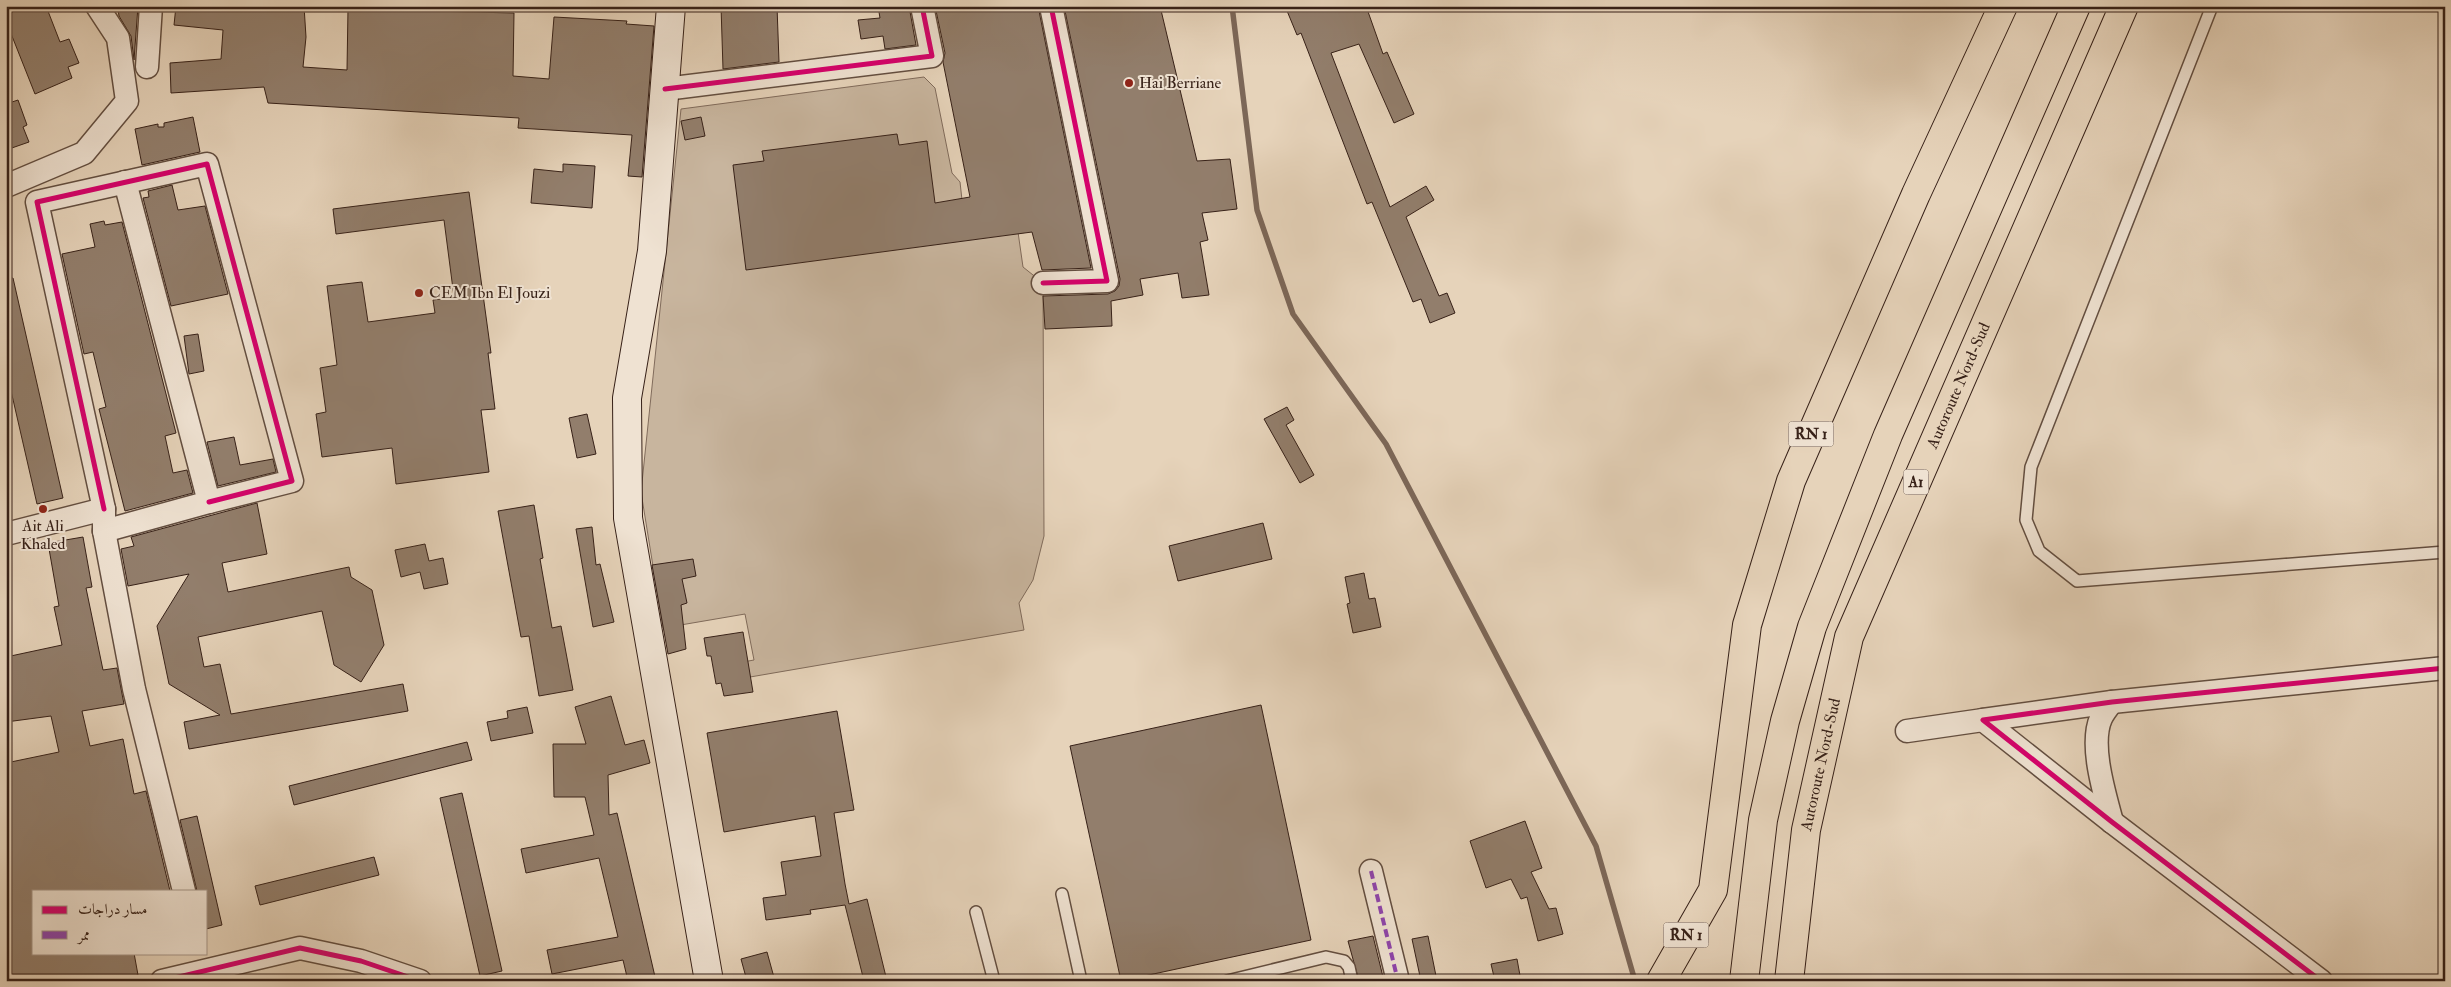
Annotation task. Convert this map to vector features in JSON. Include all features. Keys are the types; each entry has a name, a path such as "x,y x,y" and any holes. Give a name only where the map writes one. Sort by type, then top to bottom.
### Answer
{"main road":[{"path":"671,6 652,251 627,398 628,518 709,981"},
{"name":"RN 1","path":"1661,981 1713,890 1747,625 1791,481 1916,194 2003,6"},
{"path":"1744,981 1763,820 1785,721 1812,627 1888,435 2076,6"},
{"name":"Autoroute Nord-Sud","path":"1789,981 1806,830 1849,637 2124,6"}],"street":[{"path":"6,186 84,153 127,101 118,38 96,6"},
{"path":"147,67 151,6"},
{"path":"665,89 932,56 922,6"},
{"path":"1043,283 1107,281 1051,6"},
{"path":"104,531 292,481 207,164 37,202 104,509 104,531 134,689 184,890"},
{"path":"125,182 209,502"},
{"path":"6,534 104,509"},
{"path":"1907,731 2112,702 2445,668"},
{"path":"2112,702 2100,719 2097,735 2101,779 2112,822"},
{"path":"1983,720 2112,822 2321,981"},
{"path":"1370,871 1398,981"},
{"path":"162,981 202,962 300,948 362,961 420,981"}],"lane":[{"path":"2212,6 2031,466 2026,520 2039,551 2077,581 2445,552"},
{"path":"1062,894 1081,981"},
{"path":"976,912 994,981"},
{"path":"1227,981 1326,957 1344,962 1349,968 1352,981"}],"shaded area":[{"path":"924,77 935,88 952,173 960,182 962,200 1012,190 1023,267 1043,283 1044,536 1033,580 1019,603 1024,630 721,682 721,666 754,660 745,614 663,628 641,492 681,109"}],"building":[{"path":"17,6 46,6 60,42 69,39 79,63 68,67 72,78 35,94 6,21 6,10"},
{"path":"138,6 134,60 131,36 119,16 118,9"},
{"path":"176,6 304,6 306,37 303,67 347,70 348,9 514,13 513,76 549,79 554,17 627,21 626,24 654,26 642,177 628,176 632,135 518,128 519,118 268,103 264,87 171,93 170,63 221,59 223,30 174,25"},
{"path":"721,6 777,6 779,62 723,69"},
{"path":"878,6 909,6 916,45 885,49 883,36 861,39 858,20 880,18"},
{"path":"935,6 1038,6 1091,268 1042,270 1032,232 746,270 733,165 764,161 762,151 897,134 899,145 927,141 935,203 970,197 943,62 945,53"},
{"name":"Hai Berriane","path":"1064,6 1160,6 1197,161 1230,159 1237,209 1202,213 1208,240 1200,242 1209,295 1182,298 1178,273 1140,279 1143,295 1111,301 1112,326 1045,329 1043,296 1108,294 1115,291 1119,286 1120,279"},
{"path":"1285,6 1366,6 1383,54 1387,52 1414,114 1394,123 1359,44 1331,53 1390,207 1426,186 1434,200 1406,217 1439,296 1447,293 1455,313 1430,323 1421,299 1413,302 1372,202 1367,204 1301,33 1297,35"},
{"path":"18,100 27,125 23,127 29,142 6,150 6,104"},
{"path":"193,117 200,152 142,165 135,129 158,124 158,127 164,127 164,123"},
{"path":"701,117 705,136 685,140 681,121"},
{"path":"563,164 595,166 592,208 531,203 534,169 563,172"},
{"path":"172,185 178,210 205,206 228,294 171,306 143,198 149,197 148,191"},
{"path":"469,192 491,353 488,353 495,409 481,410 489,472 396,484 392,448 322,457 316,414 326,412 320,368 337,365 327,286 362,282 368,322 435,313 433,300 454,297 444,220 336,234 333,209"},
{"path":"104,221 105,225 122,222 176,433 165,436 173,473 187,470 193,493 125,511 99,409 106,407 93,352 84,354 62,254 95,247 90,224"},
{"path":"13,278 63,498 37,504 6,369 6,279"},
{"path":"198,334 204,371 189,374 184,336"},
{"path":"1287,407 1294,420 1286,425 1314,475 1300,483 1264,419"},
{"path":"587,414 596,454 577,458 569,418"},
{"path":"234,437 240,465 273,459 276,472 218,486 207,442"},
{"path":"257,503 267,554 222,563 228,592 349,567 351,577 372,590 384,645 361,682 334,665 322,611 198,637 204,667 220,664 231,714 403,684 408,711 189,749 184,722 220,715 169,684 157,626 189,574 128,586 121,549 134,546 131,537"},
{"path":"534,505 543,558 540,559 552,628 561,626 573,690 539,696 529,636 521,637 498,511"},
{"path":"1263,523 1272,559 1178,581 1169,546"},
{"path":"592,527 596,565 600,564 614,622 593,627 576,529"},
{"path":"83,537 92,587 86,588 103,670 117,668 124,704 82,711 90,746 123,739 134,794 146,791 170,890 32,890 32,954 134,954 138,975 110,981 6,981 6,763 59,752 51,716 6,722 6,657 62,645 54,607 59,606 48,543"},
{"path":"425,544 429,561 443,558 448,584 424,589 420,572 401,577 395,550"},
{"path":"693,559 696,576 682,579 687,603 681,605 686,649 668,654 652,565"},
{"path":"1364,573 1369,599 1375,598 1381,627 1353,633 1347,604 1350,603 1345,577"},
{"path":"743,632 753,692 724,696 721,683 716,684 711,656 707,656 704,638"},
{"path":"611,696 625,745 644,740 650,763 608,775 609,815 617,813 656,981 628,981 623,960 552,974 547,950 618,937 599,858 526,873 521,849 594,835 585,797 554,797 553,744 586,744 575,707"},
{"path":"1261,705 1311,940 1121,981 1070,746"},
{"path":"527,707 533,733 491,741 487,722 508,718 507,711"},
{"path":"837,711 854,810 834,813 845,884 849,904 867,899 887,981 864,981 845,905 810,910 811,914 766,920 763,898 786,895 781,862 821,856 815,816 724,832 707,733"},
{"path":"467,742 472,760 294,805 289,786"},
{"path":"462,793 502,971 480,976 440,798"},
{"path":"197,816 222,925 208,928 208,890 197,890 180,820"},
{"path":"1525,821 1542,868 1531,872 1549,909 1556,908 1563,934 1538,941 1527,897 1521,899 1511,879 1486,888 1470,841"},
{"path":"374,857 379,875 260,905 255,886"},
{"path":"1373,936 1384,981 1359,981 1348,941"},
{"path":"1428,936 1437,981 1421,981 1412,939"},
{"path":"767,952 775,981 747,981 741,959"},
{"path":"1517,959 1521,981 1495,981 1491,964"}],"waterway":[{"path":"1232,6 1257,210 1293,314 1386,444 1596,846 1635,981"}],"marked path":[{"path":"1371,871 1398,981"}],"cycle path":[{"path":"665,89 932,56 922,6"},
{"path":"1043,283 1107,281 1051,6"},
{"path":"104,509 37,202 207,164 292,481 209,502"},
{"path":"2321,981 2112,822 1983,720 2112,702 2445,668"},
{"path":"162,981 300,948 361,961 420,981"}],"place":[{"name":"Hai Berriane","path":"1129,83"},
{"name":"CEM Ibn El Jouzi","path":"419,293"},
{"name":"Ait Ali Khaled","path":"43,509"}]}
